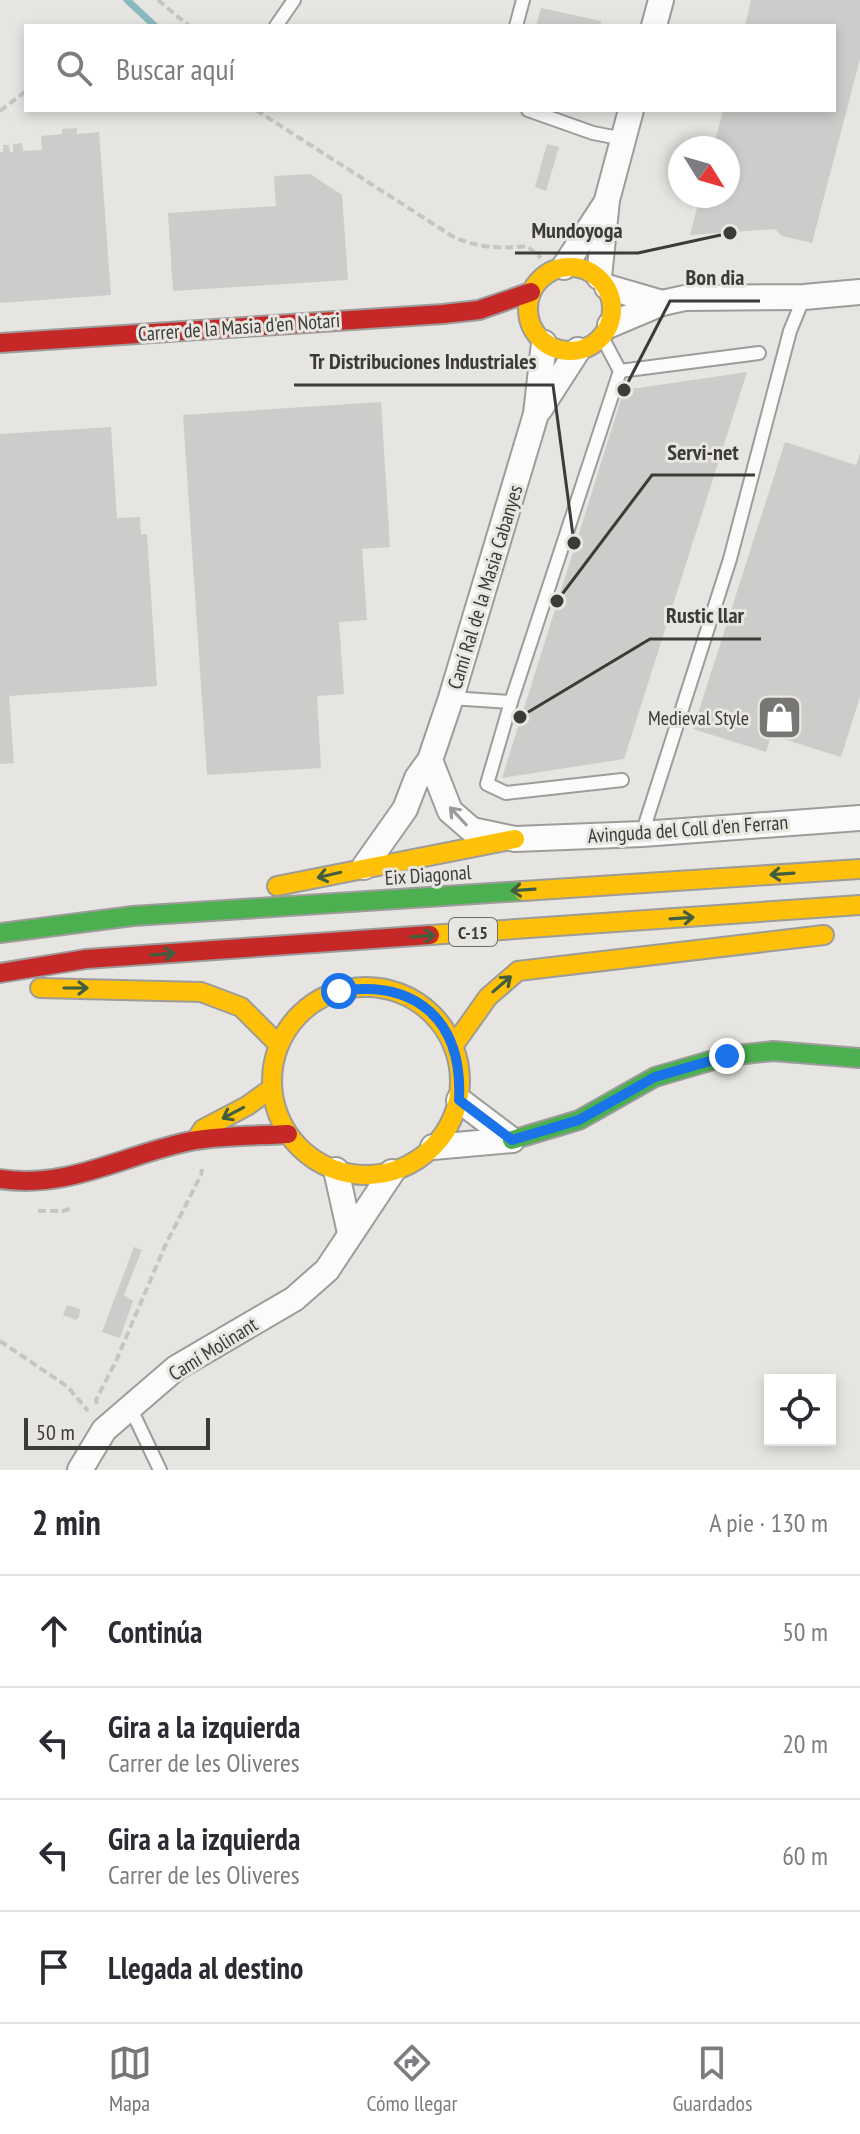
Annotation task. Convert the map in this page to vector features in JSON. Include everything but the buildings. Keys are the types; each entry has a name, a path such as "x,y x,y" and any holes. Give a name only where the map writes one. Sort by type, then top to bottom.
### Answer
{"main road":[{"path":"571,266 586,269 603,282 613,311 606,331 591,345 561,351 537,333 528,307 531,292 540,278 554,269 571,266"},
{"name":"Carrer de la Masia d'en Notari","path":"0,343 479,310 531,292"},
{"name":"Carrer de la Masia d'en Notari","path":"479,310 537,333"},
{"path":"218,911 250,888 284,885 515,839"},
{"name":"Eix Diagonal","path":"0,933 133,916 860,869"},
{"name":"C-15","path":"0,976 86,959 860,905"},
{"path":"454,1045 488,997 518,971 846,932"},
{"path":"0,976 26,988 201,992 241,1007 279,1045"},
{"path":"366,987 394,991 419,1003 439,1021 454,1045 460,1072 459,1100 449,1125 433,1147 407,1166 392,1172 364,1175 336,1170 310,1157 288,1134 277,1112 272,1088 279,1045 293,1021 314,1003 339,991 366,987"},
{"path":"512,1140 579,1120 655,1077 727,1056 773,1051 860,1058"},
{"path":"196,1140 203,1129 247,1106 272,1088"},
{"path":"0,1179 19,1182 64,1179 196,1140 288,1134"}],"street":[{"path":"655,24 661,0"},
{"path":"631,112 607,200 603,282 662,303"},
{"path":"564,267 607,200"},
{"path":"606,331 662,303 685,298 804,297 860,292"},
{"name":"Camí Ral de la Masia Cabanyes","path":"364,867 405,809 417,778 430,760 451,698 536,414 537,333"},
{"name":"Camí Ral de la Masia Cabanyes","path":"536,414 578,350"},
{"path":"430,760 450,811 472,830 515,839"},
{"name":"Avinguda del Coll d'en Ferran","path":"515,839 642,834 860,818"},
{"path":"459,1100 512,1140"},
{"path":"433,1147 512,1140"},
{"path":"336,1170 350,1233"},
{"name":"Camí Molinant","path":"80,1470 104,1430 176,1368 294,1299 327,1270 392,1172"}],"lane":[{"path":"277,24 294,0"},
{"path":"517,24 523,0"},
{"path":"534,112 593,133 624,139"},
{"path":"642,834 730,559 790,331 804,297"},
{"path":"606,331 620,371 487,784 506,793 622,780"},
{"path":"620,371 759,353"},
{"path":"451,698 511,702"},
{"path":"131,1409 160,1470"}],"path":[{"path":"158,0 187,24"},
{"path":"0,111 24,93"},
{"path":"259,112 452,236 474,246 499,249 527,246"},
{"path":"104,1430 96,1400 165,1246 201,1175 202,1168 197,1163"},
{"path":"0,1341 68,1387 104,1430"}],"waterway":[{"path":"127,0 153,24"}],"traffic: fast":[{"path":"0,933 133,916 523,891"},
{"path":"512,1140 579,1120 655,1077 727,1056 773,1051 860,1058"}],"traffic: slow":[{"path":"570,267 586,270 600,279 609,293 612,309 609,325 600,339 586,348 570,351 554,348 540,339 531,325 528,309 531,293 540,279 554,270 570,267"},
{"path":"277,886 515,839"},
{"path":"523,891 860,869"},
{"path":"430,935 860,905"},
{"path":"454,1045 488,997 518,971 824,935"},
{"path":"366,987 402,994 432,1015 453,1045 460,1081 453,1117 432,1147 402,1168 366,1175 330,1168 300,1147 279,1117 272,1081 279,1045 300,1015 330,994 366,987"},
{"path":"40,988 201,992 241,1007 279,1045"},
{"path":"196,1140 203,1129 247,1106 272,1088"}],"traffic: jam":[{"path":"0,343 443,314 479,310 531,292"},
{"path":"0,973 86,959 430,935"},
{"path":"0,1179 26,1181 75,1175 196,1140 288,1134"}],"place":[{"name":"Mundoyoga","path":"730,233"},
{"name":"Bon dia","path":"624,390"},
{"name":"Tr Distribuciones Industriales","path":"574,543"},
{"name":"Servi-net","path":"557,601"},
{"name":"Rustic llar","path":"520,717"},
{"name":"Medieval Style","path":"780,718"}],"route":[{"path":"339,991 366,987 394,991 419,1003 439,1021 454,1045 460,1072 459,1100 512,1140 579,1120 655,1077 727,1056"}]}
